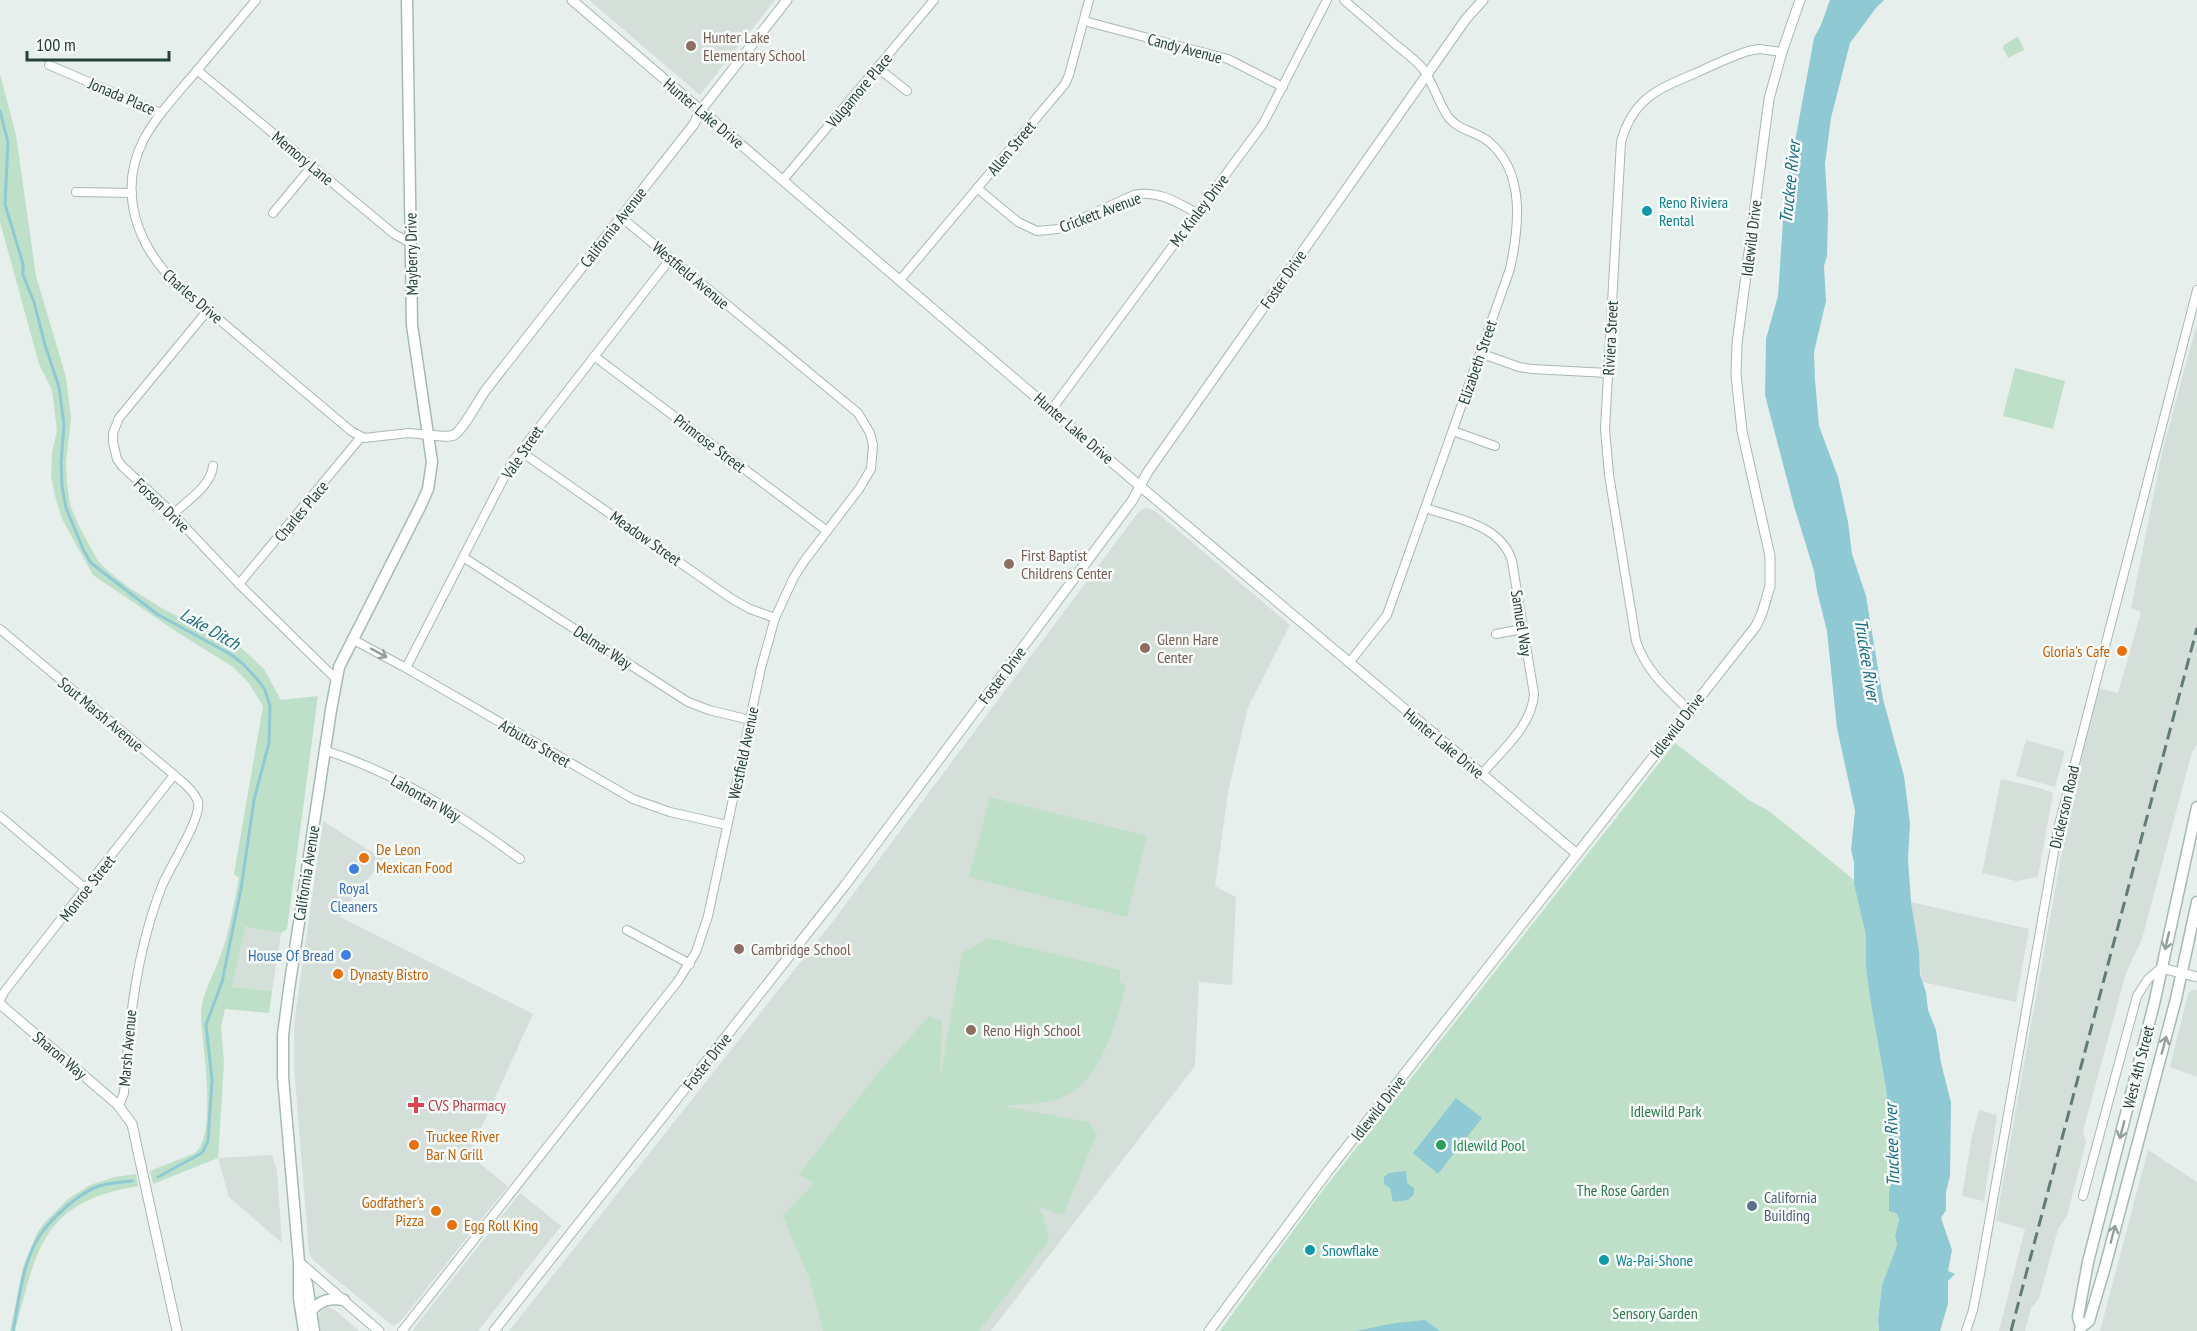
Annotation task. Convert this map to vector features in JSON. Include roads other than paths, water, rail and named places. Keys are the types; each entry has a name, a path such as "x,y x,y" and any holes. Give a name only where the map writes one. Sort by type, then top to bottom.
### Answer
{"main road":[{"name":"Mayberry Drive","path":"407,0 412,325 429,435 432,471 421,505"},
{"name":"California Avenue","path":"304,1331 298,1298 299,1262 283,1077 283,1035 336,679 344,654 421,505"},
{"name":"West 4th Street","path":"2081,1329 2078,1317 2088,1262 2154,1004 2197,807"},
{"name":"West 4th Street","path":"2081,1329 2090,1320 2105,1267 2182,973 2197,902"},
{"name":"California Avenue","path":"299,1262 307,1284 314,1331"},
{"path":"2088,1262 2105,1267"},
{"path":"310,1312 327,1299 344,1300"}],"street":[{"name":"Charles Drive","path":"256,0 161,113 140,148 135,165 132,193 137,224 148,251 165,273 351,431 361,437"},
{"name":"Hunter Lake Drive","path":"572,0 1141,487 1577,854"},
{"name":"California Avenue","path":"429,435 454,435 461,429 485,391 694,124 701,111 787,0"},
{"name":"Vulgamore Place","path":"783,180 934,0"},
{"name":"Allen Street","path":"900,280 1065,84 1089,0"},
{"name":"Mc Kinley Drive","path":"1052,409 1263,124 1327,0"},
{"name":"Elizabeth Street","path":"1344,0 1416,62 1427,75 1449,117 1465,131 1483,138 1497,150 1515,183 1517,193 1514,251 1510,269 1453,431 1387,615 1349,663"},
{"name":"Foster Drive","path":"494,1331 873,849 1141,487 1147,473 1466,19 1483,0"},
{"name":"Idlewild Drive","path":"1209,1331 1314,1189 1756,626 1765,606 1770,586 1770,556 1742,431 1736,375 1737,344 1769,99 1800,0"},
{"name":"Candy Avenue","path":"1084,21 1228,59 1283,87"},
{"name":"Riviera Street","path":"1689,710 1655,676 1643,659 1636,641 1606,451 1620,150 1624,129 1630,117 1642,102 1658,89 1737,55 1759,49 1782,52"},
{"name":"Jonada Place","path":"49,65 161,113"},
{"path":"878,68 907,91"},
{"name":"Memory Lane","path":"197,70 394,234 411,243"},
{"path":"273,213 312,166"},
{"name":"Crickett Avenue","path":"977,188 1018,222 1037,231 1058,229 1134,195 1144,193 1164,196 1197,213"},
{"path":"76,192 132,193"},
{"name":"Westfield Avenue","path":"402,1331 690,964 702,939 761,668 775,618 794,577 859,489 870,469 873,445 865,423 847,403 621,217"},
{"name":"Vale Street","path":"406,668 506,472 671,258"},
{"name":"Dickerson Road","path":"1966,1331 1980,1274 2058,830 2197,290"},
{"name":"Forson Drive","path":"208,310 124,410 113,433 114,450 122,466 173,514 239,584 336,679"},
{"path":"1480,353 1519,367 1608,373"},
{"name":"Primrose Street","path":"594,356 827,531"},
{"path":"1453,431 1496,446"},
{"path":"361,437 373,438 409,433 429,435"},
{"name":"Charles Place","path":"239,584 361,437"},
{"name":"Meadow Street","path":"520,451 732,599 750,609 775,618"},
{"path":"173,514 207,482 213,466"},
{"name":"Samuel Way","path":"1425,508 1489,531 1504,543 1512,561 1534,694 1533,704 1525,723 1482,774"},
{"name":"Delmar Way","path":"463,557 688,702 709,710 750,720"},
{"name":"Sout Marsh Avenue","path":"0,629 174,775 191,790 198,803"},
{"path":"1496,634 1523,629"},
{"name":"Arbutus Street","path":"352,639 633,799 670,812 728,825"},
{"name":"Lahontan Way","path":"324,750 387,775 430,797 520,860"},
{"name":"Monroe Street","path":"0,1002 4,992 174,775"},
{"name":"Marsh Avenue","path":"177,1331 135,1134 132,1124 118,1106 124,1093 131,1002 142,954 160,890 197,816 198,803"},
{"path":"0,816 86,889"},
{"path":"627,930 690,964"},
{"path":"2083,1196 2137,996 2148,979 2161,968 2197,977"},
{"name":"Sharon Way","path":"0,1002 118,1106"},
{"path":"299,1262 379,1331"}],"water":[{"name":"Truckee River","path":"1830,0 1884,0 1850,43 1831,118 1825,164 1828,214 1827,256 1824,266 1826,301 1814,352 1815,380 1819,426 1838,477 1852,554 1866,596 1883,699 1904,776 1910,823 1908,859 1911,902 1919,952 1920,975 1926,992 1928,1010 1936,1030 1951,1103 1950,1176 1946,1192 1946,1210 1941,1218 1952,1250 1948,1271 1955,1274 1948,1281 1948,1304 1940,1331 1879,1331 1882,1285 1897,1245 1895,1235 1899,1220 1897,1214 1889,1211 1892,1179 1886,1088 1866,967 1866,936 1854,884 1854,862 1851,850 1855,811 1837,728 1827,631 1814,571 1794,506 1765,395 1766,339 1778,296 1784,206 1789,191 1789,172 1794,165 1792,158 1814,38"},
{"path":"1456,1098 1482,1118 1438,1174 1413,1153"},
{"path":"1406,1171 1407,1183 1414,1188 1414,1194 1408,1200 1393,1202 1390,1188 1384,1184 1384,1177 1389,1173"},
{"path":"1425,1320 1440,1331 1356,1331 1395,1323"}],"waterway":[{"name":"Lake Ditch","path":"0,111 8,142 5,204 23,264 23,275 34,302 59,387 64,425 62,486 66,508 83,549 91,563 157,614 230,654 243,664 265,690 270,706 269,743 254,800 241,889 222,982 206,1025 212,1080 208,1141 202,1153 158,1177"},
{"name":"Lake Ditch","path":"13,1331 19,1295 29,1258 33,1247 50,1222 91,1189 107,1184 132,1181"}],"railway":[{"path":"2011,1331 2197,628"}],"place":[{"name":"Hunter Lake Elementary School","path":"691,46"},
{"name":"Reno Riviera Rental","path":"1647,211"},
{"name":"First Baptist Childrens Center","path":"1009,564"},
{"name":"Glenn Hare Center","path":"1145,648"},
{"name":"Gloria's Cafe","path":"2122,651"},
{"name":"De Leon Mexican Food","path":"364,858"},
{"name":"Royal Cleaners","path":"354,869"},
{"name":"Cambridge School","path":"739,949"},
{"name":"House Of Bread","path":"346,955"},
{"name":"Dynasty Bistro","path":"338,974"},
{"name":"Reno High School","path":"971,1030"},
{"name":"CVS Pharmacy","path":"416,1105"},
{"name":"Truckee River Bar N Grill","path":"414,1145"},
{"name":"Idlewild Pool","path":"1441,1145"},
{"name":"California Building","path":"1752,1206"},
{"name":"Godfather's Pizza","path":"436,1211"},
{"name":"Egg Roll King","path":"452,1225"},
{"name":"Snowflake","path":"1310,1250"},
{"name":"Wa-Pai-Shone","path":"1604,1260"}],"park label":[{"name":"Idlewild Park","path":"1666,1111"},
{"name":"The Rose Garden","path":"1623,1190"},
{"name":"Sensory Garden","path":"1655,1313"}]}
